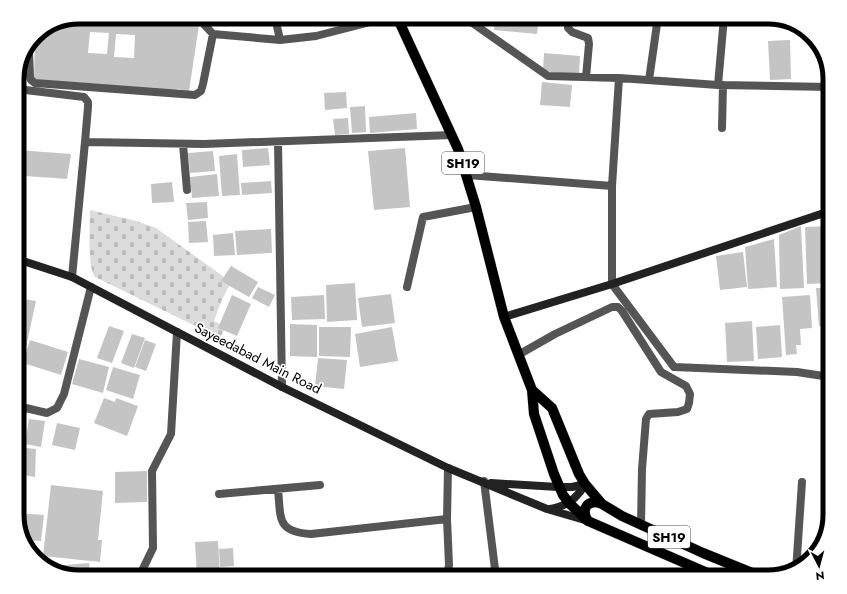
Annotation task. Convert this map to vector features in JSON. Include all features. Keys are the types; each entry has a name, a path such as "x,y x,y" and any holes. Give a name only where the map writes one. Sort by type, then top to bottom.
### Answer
{"main road":[{"name":"SH19","path":"400,24 452,135 467,175 504,317 532,390 534,414 558,487 569,503 588,521 701,570"},
{"path":"504,317 612,284 823,213"},
{"name":"Sayeedabad Main Road","path":"24,261 72,277 282,387 448,468 485,482 547,509 588,521"},
{"name":"SH19","path":"532,390 552,408 574,464 585,484 602,504 703,553 745,570"},
{"name":"Sayeedabad Main Road","path":"485,482 558,487 572,487 585,484"},
{"path":"547,509 558,508 569,503 581,492 585,484"},
{"path":"588,521 584,511 587,506 591,502 602,504"}],"street":[{"path":"204,24 213,34 280,40 316,36 363,24"},
{"path":"277,24 280,40"},
{"path":"474,24 548,76 619,78 721,85 823,87"},
{"path":"568,24 568,28 572,32 588,38 586,77"},
{"path":"648,80 657,24"},
{"path":"722,128 721,85 724,24"},
{"path":"29,56 30,77 35,83 195,95 201,91 213,34"},
{"path":"619,78 612,186 612,284 674,367 797,372 823,376"},
{"path":"84,98 86,87"},
{"path":"24,90 84,98 88,102 72,277"},
{"path":"85,142 183,144 452,135"},
{"path":"278,142 282,387"},
{"path":"183,144 187,190"},
{"path":"467,175 612,186"},
{"path":"407,288 423,217 476,208"},
{"path":"24,408 47,413 57,408 64,394 91,287"},
{"path":"518,355 555,334 612,307 618,308 622,311 661,372 686,386 690,394 687,409 678,412 649,414 646,419 642,469 641,524"},
{"path":"142,570 153,548 152,471 171,434 177,332"},
{"path":"448,468 446,519 449,559 448,570"},
{"path":"485,482 495,570"},
{"path":"796,563 802,482"},
{"path":"219,494 320,485"},
{"path":"278,489 283,525 290,530 299,533 310,534 446,519"}],"green space":[{"path":"90,210 136,221 156,228 231,282 214,321 226,327 220,338 95,277 92,272 90,255"}],"building":[{"path":"71,24 199,25 189,91 177,89 176,93 34,79 35,45 51,31 61,27","holes":["90,32 109,33 107,54 88,53","116,34 135,35 134,58 114,57"]},
{"path":"494,24 538,24 537,34 494,30"},
{"path":"790,40 791,79 770,80 768,41"},
{"path":"544,53 580,56 579,75 543,71"},
{"path":"542,82 572,85 570,107 540,105"},
{"path":"346,92 347,108 325,110 324,93"},
{"path":"365,106 366,132 352,133 350,107"},
{"path":"416,113 417,129 370,133 369,117"},
{"path":"348,118 349,134 335,135 333,119"},
{"path":"268,148 270,165 243,167 242,150"},
{"path":"405,148 410,207 374,210 368,151"},
{"path":"24,150 71,154 67,179 25,176 26,162 24,159"},
{"path":"213,151 215,171 190,173 188,153"},
{"path":"237,154 240,195 222,196 219,156"},
{"path":"217,174 219,196 192,198 190,177"},
{"path":"271,181 272,193 242,195 241,183"},
{"path":"172,182 174,202 152,203 151,184"},
{"path":"207,202 208,218 188,220 186,203"},
{"path":"206,221 208,242 189,243 188,222"},
{"path":"801,226 804,288 780,289 779,235"},
{"path":"823,226 823,283 807,284 805,227"},
{"path":"271,229 272,253 237,255 235,231"},
{"path":"233,233 235,255 214,256 213,235"},
{"path":"774,239 777,287 748,289 745,247"},
{"path":"743,252 747,287 720,290 716,256"},
{"path":"231,266 258,282 249,297 221,281"},
{"path":"355,283 357,320 327,322 326,285"},
{"path":"258,287 275,295 269,307 252,298"},
{"path":"816,288 823,288 823,326 819,326"},
{"path":"391,294 395,323 362,327 358,298"},
{"path":"232,295 251,304 237,336 218,328"},
{"path":"324,295 325,319 292,320 291,297"},
{"path":"810,295 812,328 800,329 801,345 796,345 797,354 786,355 782,297"},
{"path":"24,299 36,301 24,356"},
{"path":"752,321 754,361 727,362 725,323"},
{"path":"290,324 317,325 317,357 290,356"},
{"path":"780,325 782,357 758,359 756,327"},
{"path":"109,326 124,331 112,363 97,358"},
{"path":"319,327 351,327 350,357 319,356"},
{"path":"392,327 398,361 360,367 355,334"},
{"path":"132,334 145,338 134,368 121,363"},
{"path":"30,340 68,352 61,375 24,363"},
{"path":"145,340 156,344 146,371 135,367"},
{"path":"318,358 347,360 344,389 315,386"},
{"path":"79,359 109,367 103,393 72,384"},
{"path":"113,367 140,375 133,399 106,390"},
{"path":"104,398 115,402 116,398 138,406 127,436 94,423"},
{"path":"24,411 27,412 24,424"},
{"path":"29,419 45,421 41,447 25,444"},
{"path":"57,423 80,428 75,450 52,445"},
{"path":"24,448 36,449 35,477 24,475"},
{"path":"147,471 147,502 115,503 115,472"},
{"path":"51,485 103,491 98,540 102,540 100,562 43,556"},
{"path":"24,514 44,515 41,541 30,540 26,530"},
{"path":"218,541 220,570 197,570 195,542"},
{"path":"233,548 234,566 220,567 219,549"},
{"path":"89,563 90,570 71,570 57,566"}]}
